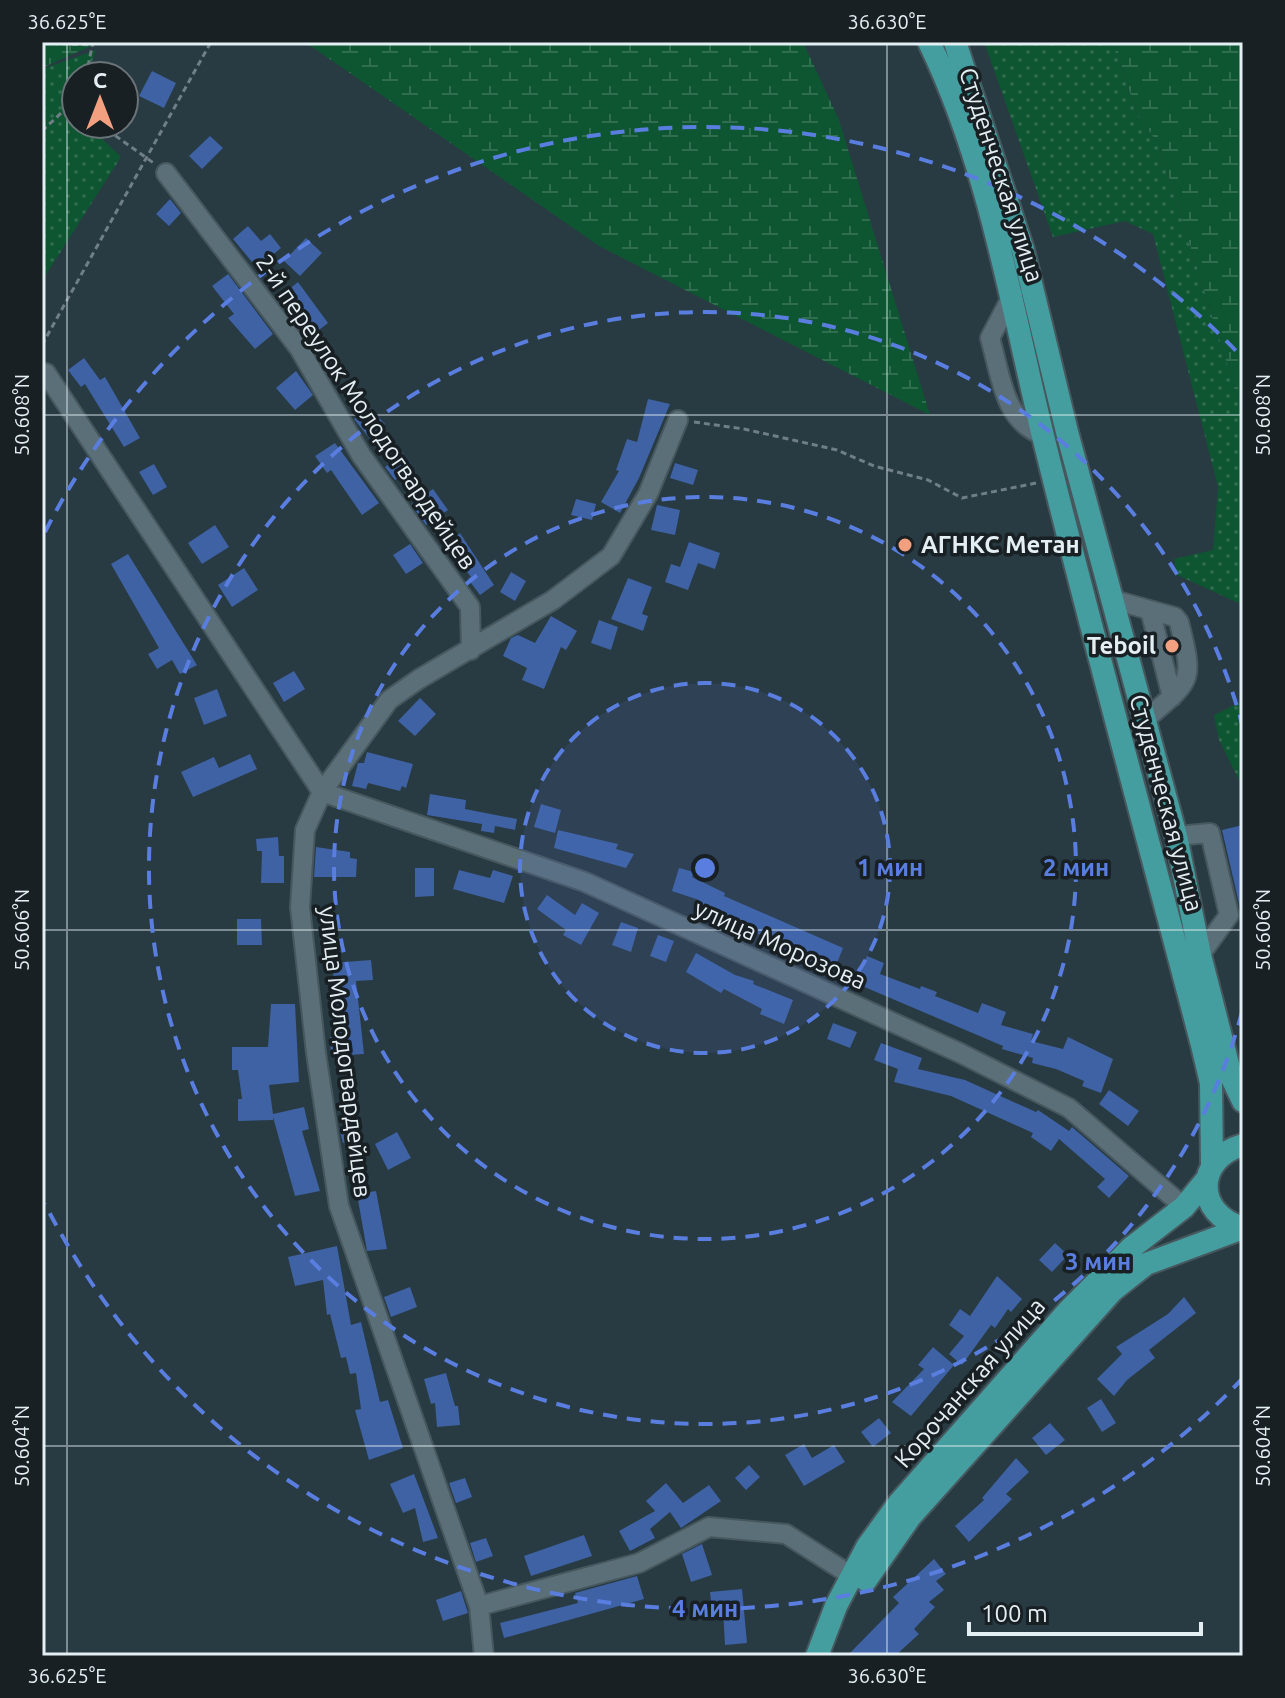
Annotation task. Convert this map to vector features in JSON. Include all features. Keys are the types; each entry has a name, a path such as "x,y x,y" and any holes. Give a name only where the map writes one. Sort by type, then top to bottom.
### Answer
{"main road":[{"name":"Студенческая улица","path":"929,42 970,149 1013,294 1043,435 1202,1045 1211,1083 1207,1192 1219,1216 1243,1228"},
{"name":"Студенческая улица","path":"955,42 1023,250 1067,432 1176,836 1200,955 1231,1076 1243,1101"},
{"name":"Корочанская улица","path":"817,1656 867,1547 899,1503 1010,1374 1113,1265 1184,1207 1230,1148 1243,1145"},
{"name":"Корочанская улица","path":"832,1656 848,1612 880,1556 1026,1384 1113,1290 1146,1264 1243,1228"}],"street":[{"name":"2-й переулок Молодогвардейцев","path":"166,173 299,348 361,455 470,607 471,650"},
{"path":"1013,294 990,338 1012,416 1028,430 1043,435"},
{"path":"46,373 322,792"},
{"name":"улица Молодогвардейцев","path":"484,1656 479,1606 339,1206 316,1053 300,907 305,830 322,792 389,700 553,600 611,556 648,494 678,420"},
{"path":"1114,600 1175,617 1179,622 1190,667 1184,686 1146,719"},
{"path":"1150,610 1172,697"},
{"name":"улица Морозова","path":"322,792 585,882 960,1053 1069,1108 1184,1207"},
{"path":"1176,836 1210,833 1229,915 1200,955"},
{"path":"479,1606 639,1563 709,1527 786,1534 852,1576"}],"path":[{"path":"42,345 211,42"},
{"path":"42,43 93,44"},
{"path":"42,131 60,114"},
{"path":"121,140 166,173"},
{"path":"678,420 744,429 837,450 874,466 928,480 962,498 1042,481"}],"green space":[{"path":"42,42 100,42 42,68"},
{"path":"305,42 803,42 839,120 930,415 599,246"},
{"path":"984,42 1112,42 1138,115 1159,145 1243,415 1243,605 1177,575 1174,559 1213,550 1218,487 1153,234 1125,221 1053,237"},
{"path":"1112,42 1243,42 1243,415 1159,145 1138,115"},
{"path":"96,50 93,60 68,60"},
{"path":"60,63 60,140 103,140 121,157 42,281 42,69"},
{"path":"1243,691 1243,788 1219,740 1214,715 1239,703"}],"building":[{"path":"152,71 176,83 164,108 140,94"},
{"path":"210,136 223,148 202,169 189,156"},
{"path":"170,199 181,213 169,226 156,214"},
{"path":"248,226 261,241 270,234 281,248 257,268 233,239"},
{"path":"306,238 322,253 300,276 284,261"},
{"path":"228,274 273,334 255,349 228,318 234,314 212,286"},
{"path":"298,282 328,323 307,339 277,299"},
{"path":"84,358 100,380 105,377 140,438 124,447 85,384 81,387 68,370"},
{"path":"296,371 313,395 295,410 276,388"},
{"path":"648,399 670,404 639,478 620,513 601,502 619,471 616,470 627,439 637,442"},
{"path":"368,406 385,424 370,439 354,419"},
{"path":"335,443 379,503 362,515 331,470 327,473 315,456"},
{"path":"403,453 413,467 395,480 385,467"},
{"path":"675,463 698,470 693,485 670,478"},
{"path":"154,464 167,487 153,495 139,472"},
{"path":"433,489 448,510 426,525 411,504"},
{"path":"576,499 596,504 592,520 571,515"},
{"path":"657,505 680,510 675,535 651,530"},
{"path":"215,525 229,547 202,564 188,543"},
{"path":"460,533 494,585 480,595 468,579 471,577 446,544"},
{"path":"689,542 720,553 715,569 698,563 688,590 665,582 671,564 680,567"},
{"path":"410,544 423,563 406,574 393,555"},
{"path":"128,554 197,665 180,674 172,660 157,669 148,654 159,648 111,564"},
{"path":"244,568 258,590 232,607 218,585"},
{"path":"511,572 526,581 515,601 500,592"},
{"path":"628,578 652,587 642,614 648,616 643,631 611,619"},
{"path":"551,616 577,631 566,650 561,647 544,689 522,680 527,668 503,656 511,638 518,635 535,643"},
{"path":"599,620 618,627 611,650 591,643"},
{"path":"294,671 305,689 284,702 273,683"},
{"path":"217,689 227,716 204,725 194,698"},
{"path":"420,698 436,714 415,736 398,721"},
{"path":"367,752 413,764 406,788 402,786 400,791 368,783 366,789 352,786 358,763 364,763"},
{"path":"250,754 257,769 193,797 181,772 214,757 219,768"},
{"path":"430,794 466,800 465,809 517,819 515,830 495,826 494,833 481,831 482,824 427,815"},
{"path":"541,804 561,810 555,833 534,827"},
{"path":"1243,825 1243,911 1241,912 1222,830"},
{"path":"558,830 618,844 616,849 634,854 626,868 554,848"},
{"path":"278,837 279,856 284,856 284,883 261,883 262,851 257,851 256,839"},
{"path":"316,847 350,852 350,858 357,859 356,877 314,877"},
{"path":"415,868 434,868 434,896 415,897"},
{"path":"679,868 694,872 692,877 725,893 724,896 843,948 833,973 768,944 770,939 724,919 698,903 699,900 672,891"},
{"path":"459,870 490,878 493,870 513,876 504,903 453,889"},
{"path":"547,895 575,915 582,903 599,913 581,945 563,935 566,930 537,909"},
{"path":"237,919 261,919 262,945 237,945"},
{"path":"621,922 638,928 631,952 612,945"},
{"path":"658,935 674,941 666,962 650,956"},
{"path":"696,953 735,975 754,981 753,984 793,1000 784,1024 760,1014 762,1009 724,989 721,993 686,972"},
{"path":"867,956 884,963 880,974 937,992 935,996 978,1013 982,1003 1006,1012 1001,1025 1033,1034 1031,1041 1063,1049 1068,1037 1113,1059 1101,1093 1082,1086 1084,1081 1032,1063 1033,1058 1002,1049 1003,1046 855,983"},
{"path":"371,960 373,980 356,981 364,1054 331,1056 330,1037 334,1037 328,993 335,992 332,963"},
{"path":"271,1004 295,1004 299,1082 269,1085 273,1114 304,1107 309,1129 302,1131 320,1191 295,1196 273,1117 273,1120 238,1121 238,1099 242,1099 238,1070 232,1070 232,1047 268,1047"},
{"path":"833,1023 857,1032 850,1048 827,1039"},
{"path":"881,1043 922,1058 918,1069 965,1080 1036,1112 1038,1110 1069,1131 1072,1127 1129,1176 1109,1198 1097,1187 1105,1179 1059,1139 1051,1151 1031,1137 1033,1133 951,1096 894,1082 898,1069 874,1060"},
{"path":"1109,1090 1139,1111 1128,1126 1099,1104"},
{"path":"358,1122 363,1137 343,1143 339,1128"},
{"path":"397,1132 411,1158 388,1170 375,1144"},
{"path":"376,1191 387,1249 367,1251 357,1194"},
{"path":"1055,1243 1068,1255 1052,1272 1039,1260"},
{"path":"337,1246 351,1325 361,1322 380,1402 388,1400 403,1448 369,1460 355,1410 361,1409 356,1373 350,1374 346,1357 341,1358 330,1314 327,1315 323,1280 295,1286 288,1257"},
{"path":"997,1276 1022,1299 1011,1312 1008,1309 995,1328 991,1325 962,1365 949,1354 964,1336 949,1325 960,1309 970,1316"},
{"path":"410,1287 417,1307 391,1317 384,1297"},
{"path":"1184,1297 1196,1313 1149,1350 1155,1358 1127,1380 1114,1396 1097,1379 1122,1354 1116,1347 1168,1314"},
{"path":"933,1347 954,1365 911,1416 892,1402 924,1369 918,1365"},
{"path":"446,1373 455,1406 458,1406 460,1425 437,1427 435,1403 431,1404 424,1379"},
{"path":"1101,1399 1116,1423 1102,1432 1087,1408"},
{"path":"879,1418 891,1433 873,1447 861,1432"},
{"path":"1050,1423 1065,1440 1046,1455 1032,1438"},
{"path":"804,1444 812,1458 834,1445 845,1462 804,1486 785,1455"},
{"path":"1016,1458 1029,1472 1006,1494 1012,1499 969,1542 955,1526 984,1500 982,1498"},
{"path":"749,1465 760,1477 746,1490 735,1478"},
{"path":"414,1474 438,1538 423,1542 415,1508 403,1513 390,1484"},
{"path":"465,1478 472,1497 456,1503 449,1483"},
{"path":"666,1483 683,1503 709,1485 721,1501 681,1528 670,1512 650,1529 655,1538 630,1551 619,1531 655,1511 646,1501"},
{"path":"584,1535 592,1556 531,1576 524,1556"},
{"path":"486,1538 493,1556 476,1562 470,1543"},
{"path":"702,1544 712,1575 691,1582 682,1554"},
{"path":"934,1559 946,1574 936,1581 944,1590 929,1602 935,1607 914,1629 919,1634 895,1656 847,1656 899,1603 893,1597"},
{"path":"637,1576 644,1599 504,1638 500,1623 578,1603 575,1593"},
{"path":"742,1589 747,1643 725,1645 723,1610 712,1612 710,1592"},
{"path":"461,1591 468,1613 443,1621 436,1600"}],"place":[{"name":"АГНКС Метан","path":"905,545"},
{"name":"Teboil","path":"1172,646"}]}
